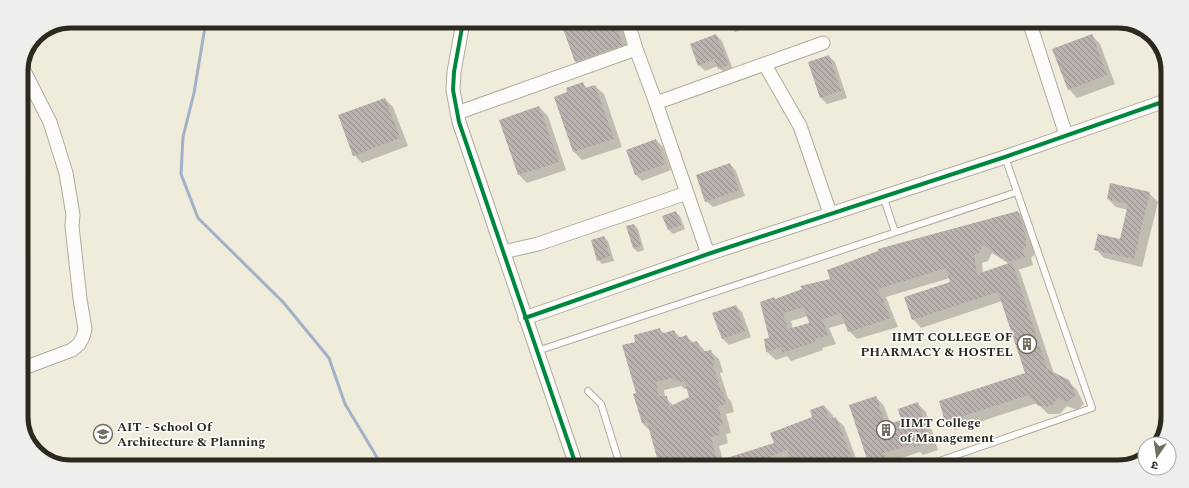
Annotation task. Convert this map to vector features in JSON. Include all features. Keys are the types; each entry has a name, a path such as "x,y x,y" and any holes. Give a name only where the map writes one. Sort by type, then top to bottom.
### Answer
{"street":[{"path":"462,28 454,72 453,90 458,122 574,460"},
{"path":"630,28 708,254"},
{"path":"1031,28 1066,135"},
{"path":"656,104 823,44"},
{"path":"457,113 636,49"},
{"path":"765,64 800,126 830,213"},
{"path":"28,78 50,122 66,173 73,214 72,226 80,299 85,329 79,344 72,350 28,366"},
{"path":"525,318 708,254 1005,157 1161,102"},
{"path":"503,252 538,244 687,193"}],"lane":[{"path":"942,460 1092,408 1005,157"},
{"path":"536,351 1017,192"},
{"path":"883,196 895,232"},
{"path":"588,391 601,404 618,460"}],"building":[{"path":"563,28 617,28 623,45 575,62"},
{"path":"716,34 729,65 718,69 714,59 698,66 690,44"},
{"path":"1092,34 1107,75 1068,90 1052,49"},
{"path":"829,55 841,91 820,98 808,62"},
{"path":"583,82 585,88 595,85 614,139 573,152 554,97 567,92 566,88"},
{"path":"385,98 400,138 353,156 338,115"},
{"path":"539,106 559,162 518,175 499,120"},
{"path":"656,139 665,164 635,175 626,150"},
{"path":"730,163 739,190 705,202 696,175"},
{"path":"1110,183 1150,192 1134,259 1094,250 1098,234 1120,239 1128,204 1107,199"},
{"path":"676,211 681,225 668,230 662,216"},
{"path":"1018,211 1026,237 1026,246 1023,250 1025,257 1008,262 983,245 979,253 974,255 977,274 1012,262 1047,369 1069,380 1076,395 1068,402 1058,398 1051,406 1038,406 1028,395 945,422 939,401 1025,373 998,292 912,320 904,297 950,282 946,268 878,289 891,318 848,332 841,313 822,320 829,335 815,339 815,342 782,353 781,347 766,352 764,339 769,338 760,302 774,297 775,299 802,289 800,286 830,279 827,270 878,251 878,249","holes":["804,307 809,323 788,329 783,313"]},
{"path":"634,224 641,246 633,248 626,226"},
{"path":"604,236 610,256 597,261 591,240"},
{"path":"736,305 745,331 722,339 712,313"},
{"path":"660,328 661,334 674,330 677,338 687,335 690,343 697,341 701,352 711,350 715,364 713,365 726,404 718,406 723,424 718,426 720,435 711,437 717,460 658,460 647,422 642,423 633,394 636,393 622,345 635,342 634,335","holes":["672,378 676,381 685,382 689,397 669,407 667,396 659,396 656,382"]},
{"name":"IIMT College of Management","path":"876,396 886,425 901,420 898,409 918,402 931,442 914,447 913,444 884,453 885,457 875,460 867,460 849,405"},
{"path":"824,405 830,419 836,417 853,460 791,460 787,450 772,456 773,460 720,460 774,443 770,433 812,417 810,410"}],"waterway":[{"path":"205,28 194,93 183,137 181,174 198,218 283,302 329,358 345,404 379,460"}],"cycle path":[{"path":"462,28 454,72 453,90 459,122 574,460"},
{"path":"525,318 708,254 1005,157 1161,102"}],"place":[{"name":"IIMT COLLEGE OF PHARMACY & HOSTEL","path":"1027,344"},
{"name":"IIMT College of Management","path":"886,430"},
{"name":"AIT - School Of Architecture & Planning","path":"103,434"}]}
